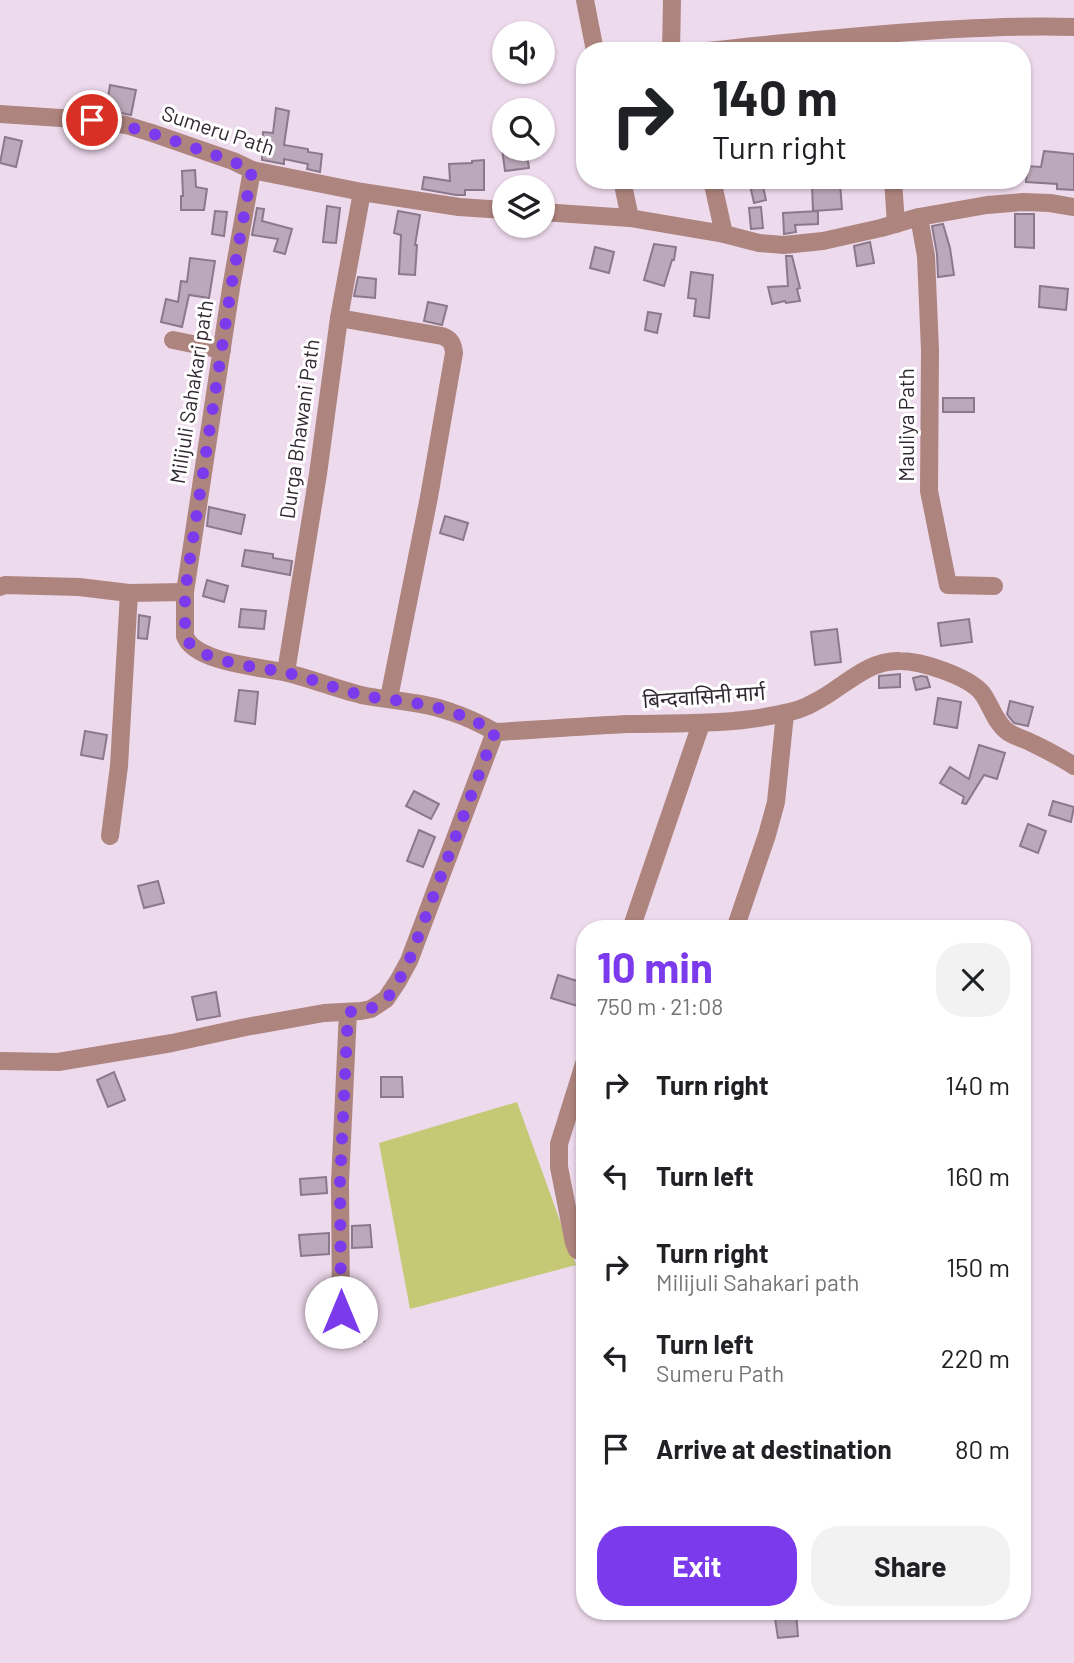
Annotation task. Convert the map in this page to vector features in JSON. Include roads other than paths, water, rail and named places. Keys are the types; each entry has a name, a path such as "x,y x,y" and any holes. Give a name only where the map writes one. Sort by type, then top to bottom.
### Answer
{"street":[{"path":"585,0 593,42"},
{"path":"671,0 671,42"},
{"path":"879,42 934,30 1074,27"},
{"name":"Sumeru Path","path":"0,114 126,125 252,170 362,192 459,207 492,209"},
{"name":"Milijuli Sahakari path","path":"252,170 206,446 185,592 185,622 187,642 200,652 239,664 286,673"},
{"path":"624,189 630,218"},
{"path":"714,189 724,234"},
{"path":"894,189 896,224"},
{"name":"Durga Bhawani Path","path":"286,673 318,474 339,318 362,192"},
{"path":"555,213 630,218 724,234 759,243 784,245 822,241 919,217 1007,202 1050,203 1074,207"},
{"name":"Mauliya Path","path":"919,217 926,256 930,350 929,491 948,585 995,586"},
{"path":"339,318 448,338 454,353 429,498 389,698"},
{"path":"173,340 222,350"},
{"path":"0,587 79,587 129,593 185,592"},
{"path":"110,836 120,766 129,593"},
{"name":"बिन्दवासिनी मार्ग","path":"495,732 749,720 785,713 814,703 867,668 885,662 900,661 938,669 973,684 983,695 1001,726 1074,766"},
{"path":"0,1061 58,1062 324,1013 361,1011 379,1005 386,999 409,961 495,732 450,711 346,691 286,673"},
{"path":"738,920 776,802 785,713"},
{"path":"634,920 701,724"},
{"path":"341,1312 340,1182 348,1012"},
{"path":"576,1090 559,1144 559,1167 576,1248"}]}
